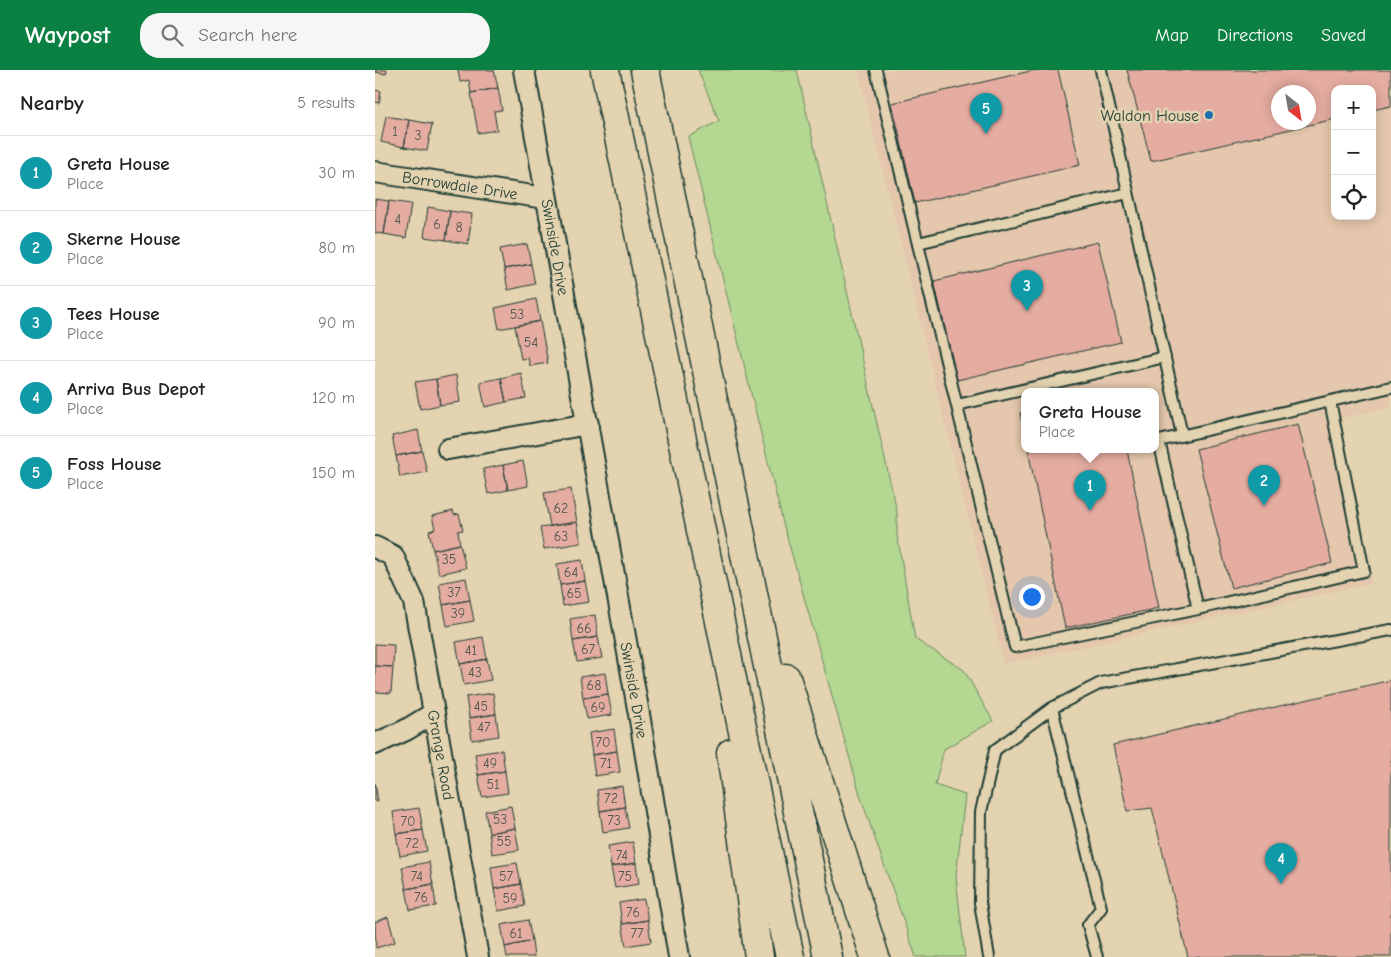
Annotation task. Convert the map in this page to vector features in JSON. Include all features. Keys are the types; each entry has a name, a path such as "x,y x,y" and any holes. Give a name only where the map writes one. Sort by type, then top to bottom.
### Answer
{"highway":[{"path":"605,70 790,957"},
{"path":"645,70 828,957"},
{"path":"741,538 875,957"},
{"path":"704,546 743,853 759,957"}],"street":[{"name":"Swinside Drive","path":"524,70 545,198 588,424 640,720 679,957"},
{"name":"Borrowdale Drive","path":"375,172 545,198"},
{"path":"448,449 588,424"},
{"name":"Grange Road","path":"375,546 414,602 473,956"},
{"path":"375,744 406,730 434,713"}],"lane":[{"path":"876,70 1015,647 1197,609 1364,571 1330,401"},
{"path":"1101,70 1182,435"},
{"path":"918,243 1128,193"},
{"path":"1032,388 1165,358"},
{"path":"1197,609 1159,441 1391,387"},
{"path":"957,405 1021,391"},
{"path":"989,957 980,903 981,812 995,750 1052,708 1101,683 1391,630"},
{"path":"1052,708 1101,908 1088,925 1097,957"}],"shaded area":[{"path":"858,70 1391,70 1391,407 1337,419 1372,583 1004,664"}],"green space":[{"path":"698,70 797,70 897,512 897,534 915,639 964,670 993,721 944,749 935,785 965,795 956,877 965,957 916,957 861,798 783,523 688,137 719,121"}],"building":[{"path":"375,70 387,70 386,74 375,72"},
{"path":"458,70 494,70 498,88 471,93 469,80 460,82"},
{"path":"1035,70 1058,70 1080,165 915,203 892,103"},
{"name":"Waldon House","path":"1127,70 1391,70 1391,106 1376,109 1376,85 1331,85 1331,120 1316,123 1316,85 1271,85 1271,130 1287,130 1151,161"},
{"path":"498,88 502,110 494,111 497,130 478,133 471,93"},
{"path":"375,90 381,91 379,103 375,102"},
{"path":"386,116 409,120 404,147 381,142"},
{"path":"409,120 432,124 427,151 404,147"},
{"path":"375,199 389,201 384,234 375,233"},
{"path":"389,201 411,204 406,238 384,234"},
{"path":"428,207 450,211 446,240 424,237"},
{"path":"450,211 472,214 468,244 446,240"},
{"path":"1098,242 1121,342 957,380 934,281"},
{"path":"527,244 531,264 504,269 500,249"},
{"path":"531,264 535,284 508,290 504,269"},
{"path":"536,299 540,321 499,329 495,308"},
{"path":"540,321 548,363 530,366 528,358 521,359 515,326"},
{"path":"521,373 526,398 506,402 501,378"},
{"path":"456,375 460,402 440,405 436,379"},
{"path":"501,378 506,402 485,407 480,382"},
{"path":"436,379 440,405 420,409 415,382"},
{"path":"1298,424 1332,563 1231,588 1196,449"},
{"path":"418,430 422,451 396,456 392,436"},
{"path":"422,451 427,472 400,477 396,456"},
{"path":"1029,453 1128,453 1159,608 1065,628"},
{"path":"523,461 528,486 508,490 503,465"},
{"path":"503,465 508,490 488,494 483,469"},
{"path":"571,489 577,522 550,526 544,493"},
{"path":"453,511 454,515 459,514 463,530 458,531 460,544 433,550 429,531 435,529 432,516"},
{"path":"577,522 581,543 544,549 540,528"},
{"path":"460,544 466,568 439,574 433,550"},
{"path":"582,560 585,581 560,585 557,564"},
{"path":"466,578 470,600 443,605 439,583"},
{"path":"585,581 589,602 563,606 560,585"},
{"path":"470,600 474,621 447,626 443,605"},
{"path":"595,615 598,637 573,641 570,619"},
{"path":"483,637 487,659 460,664 456,642"},
{"path":"598,637 602,658 577,662 573,641"},
{"path":"375,644 394,645 393,667 375,666"},
{"path":"487,659 491,680 464,685 460,664"},
{"path":"375,666 393,667 391,693 375,692"},
{"path":"605,673 608,694 583,698 580,677"},
{"path":"1391,680 1391,957 1188,957 1152,808 1127,811 1113,745"},
{"path":"493,693 496,714 469,718 466,697"},
{"path":"608,694 612,715 587,719 583,698"},
{"path":"496,714 499,736 472,740 469,718"},
{"path":"614,729 617,751 592,755 589,733"},
{"path":"502,750 505,771 478,775 475,754"},
{"path":"617,751 620,772 595,776 592,755"},
{"path":"505,771 508,793 482,797 478,775"},
{"path":"375,783 378,801 375,802"},
{"path":"622,786 625,807 600,811 597,790"},
{"path":"511,806 515,828 489,833 485,811"},
{"path":"625,807 629,828 603,832 600,811"},
{"path":"419,808 423,830 396,834 393,812"},
{"path":"515,828 519,850 492,854 489,833"},
{"path":"423,830 427,851 400,856 396,834"},
{"path":"633,842 636,863 611,867 608,846"},
{"path":"429,862 433,884 406,889 402,867"},
{"path":"517,863 521,884 494,889 491,867"},
{"path":"636,863 639,884 615,888 611,867"},
{"path":"433,884 436,906 410,910 406,889"},
{"path":"521,884 525,906 498,911 494,889"},
{"path":"644,899 648,920 622,924 619,903"},
{"path":"388,917 395,942 376,948 375,922"},
{"path":"528,920 532,941 505,947 501,925"},
{"path":"648,920 651,942 626,946 622,924"},
{"path":"532,941 534,957 507,957 505,947"}],"place":[{"name":"Waldon House","path":"1209,115"},
{"name":"Foss House","path":"986,134"},
{"name":"Tees House","path":"1027,311"},
{"name":"Skerne House","path":"1264,506"},
{"name":"Greta House","path":"1090,511"},
{"name":"Arriva Bus Depot","path":"1281,884"}]}
